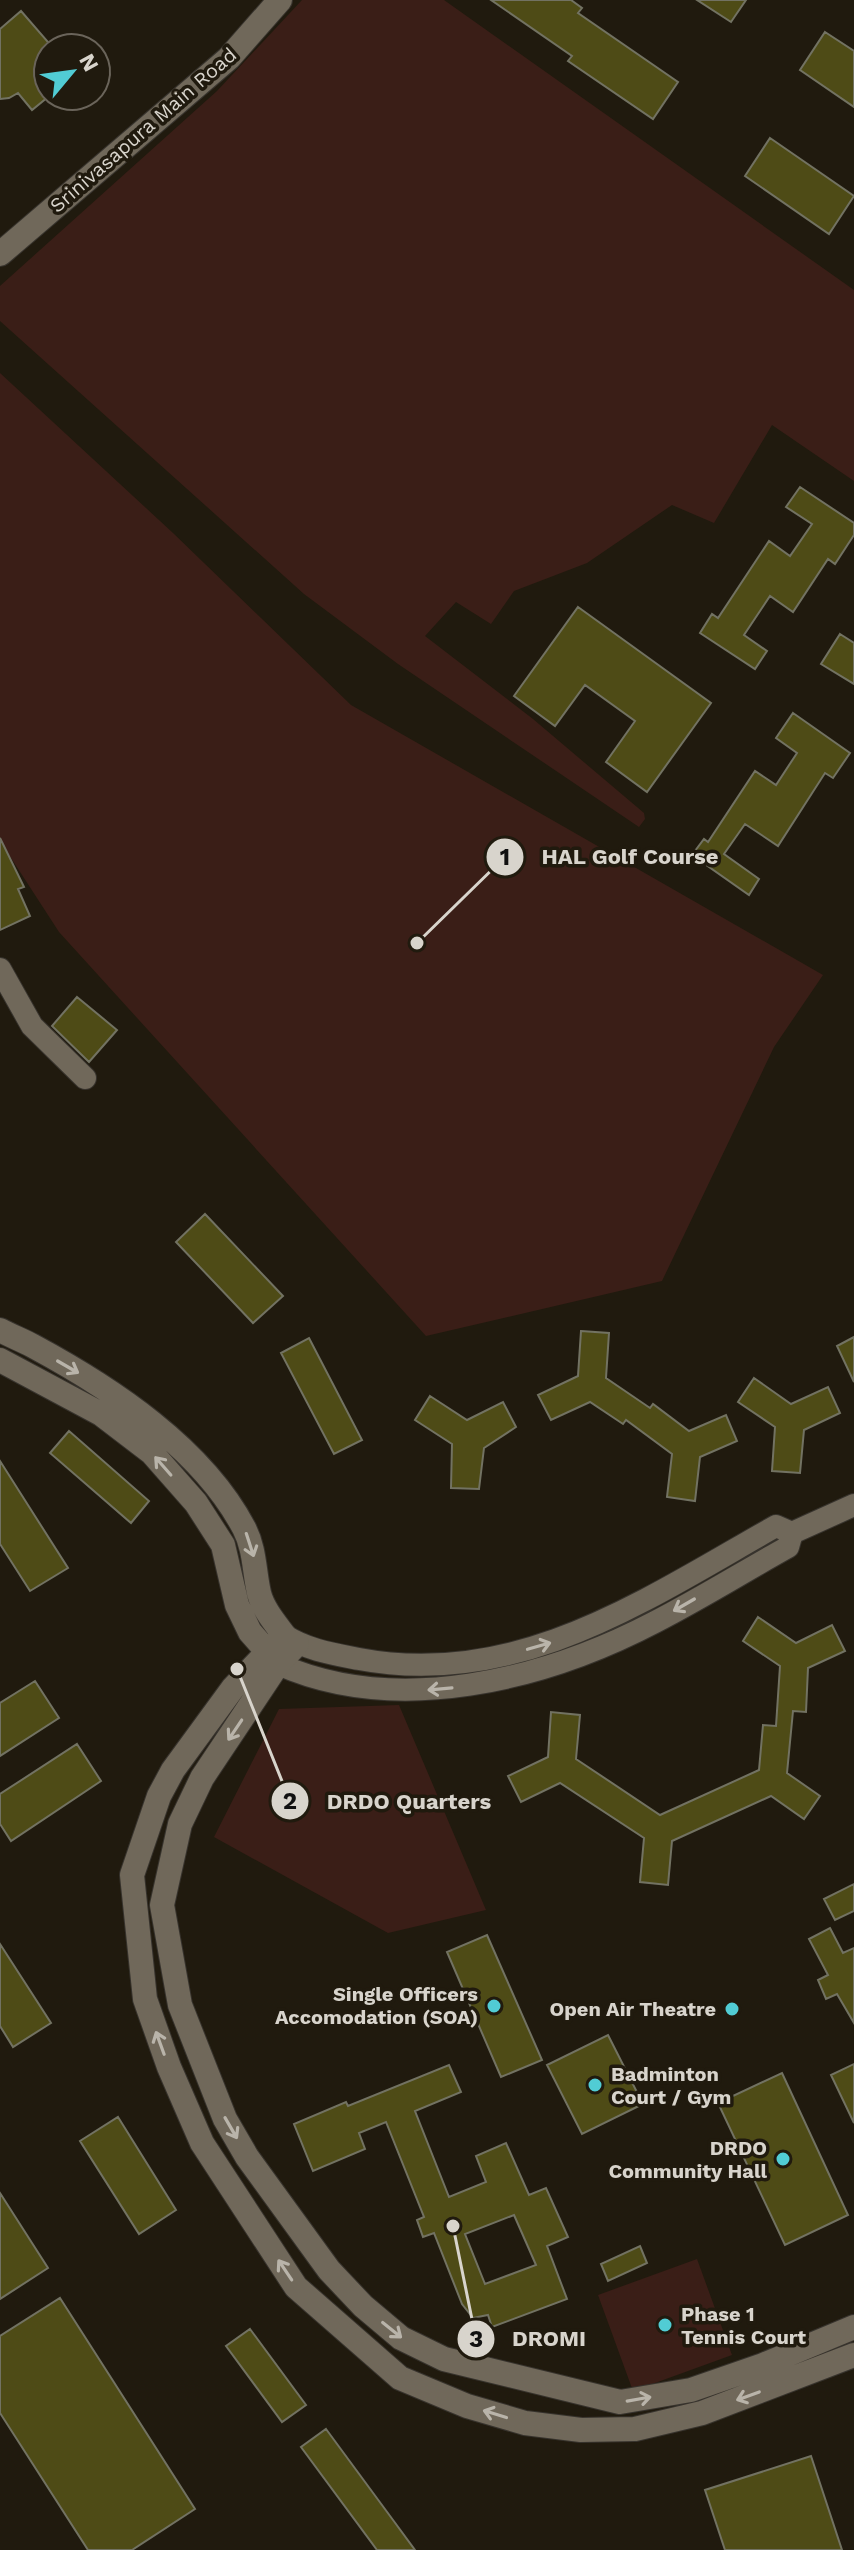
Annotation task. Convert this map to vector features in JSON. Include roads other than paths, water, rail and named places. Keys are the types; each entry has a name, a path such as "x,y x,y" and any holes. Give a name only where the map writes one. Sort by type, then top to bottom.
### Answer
{"street":[{"name":"Srinivasapura Main Road","path":"0,254 229,58 280,0"},
{"path":"0,969 32,1026 85,1078"},
{"path":"0,1330 34,1346 100,1386 170,1437 216,1483 246,1530 255,1560 260,1595 271,1618 291,1640 327,1653 413,1667 471,1663 536,1648 593,1627 776,1526 792,1533 854,1505"},
{"path":"0,1360 101,1414 152,1453 196,1503 223,1545 237,1605 250,1632 272,1659 299,1674 353,1685 417,1691 464,1687 578,1655 653,1623 788,1547 792,1533"},
{"path":"705,1566 717,1586"},
{"path":"291,1640 272,1659 233,1688 173,1770 159,1796 132,1875 145,1999 169,2067 202,2143 296,2287 400,2378 467,2406 525,2423 581,2430 635,2429 702,2413 854,2355"},
{"path":"272,1659 202,1778 180,1824 162,1905 180,2005 225,2119 255,2168 329,2270 363,2306 401,2338 444,2359 620,2402 691,2390 854,2327"},
{"path":"809,2346 821,2369"}],"place":[{"name":"HAL Golf Course","path":"417,943"},
{"name":"DRDO Quarters","path":"237,1669"},
{"name":"Single Officers Accomodation (SOA)","path":"494,2006"},
{"name":"Open Air Theatre","path":"732,2009"},
{"name":"Badminton Court / Gym","path":"595,2085"},
{"name":"DRDO Community Hall","path":"783,2159"},
{"name":"DROMI","path":"453,2226"},
{"name":"Phase 1 Tennis Court","path":"665,2325"}]}
